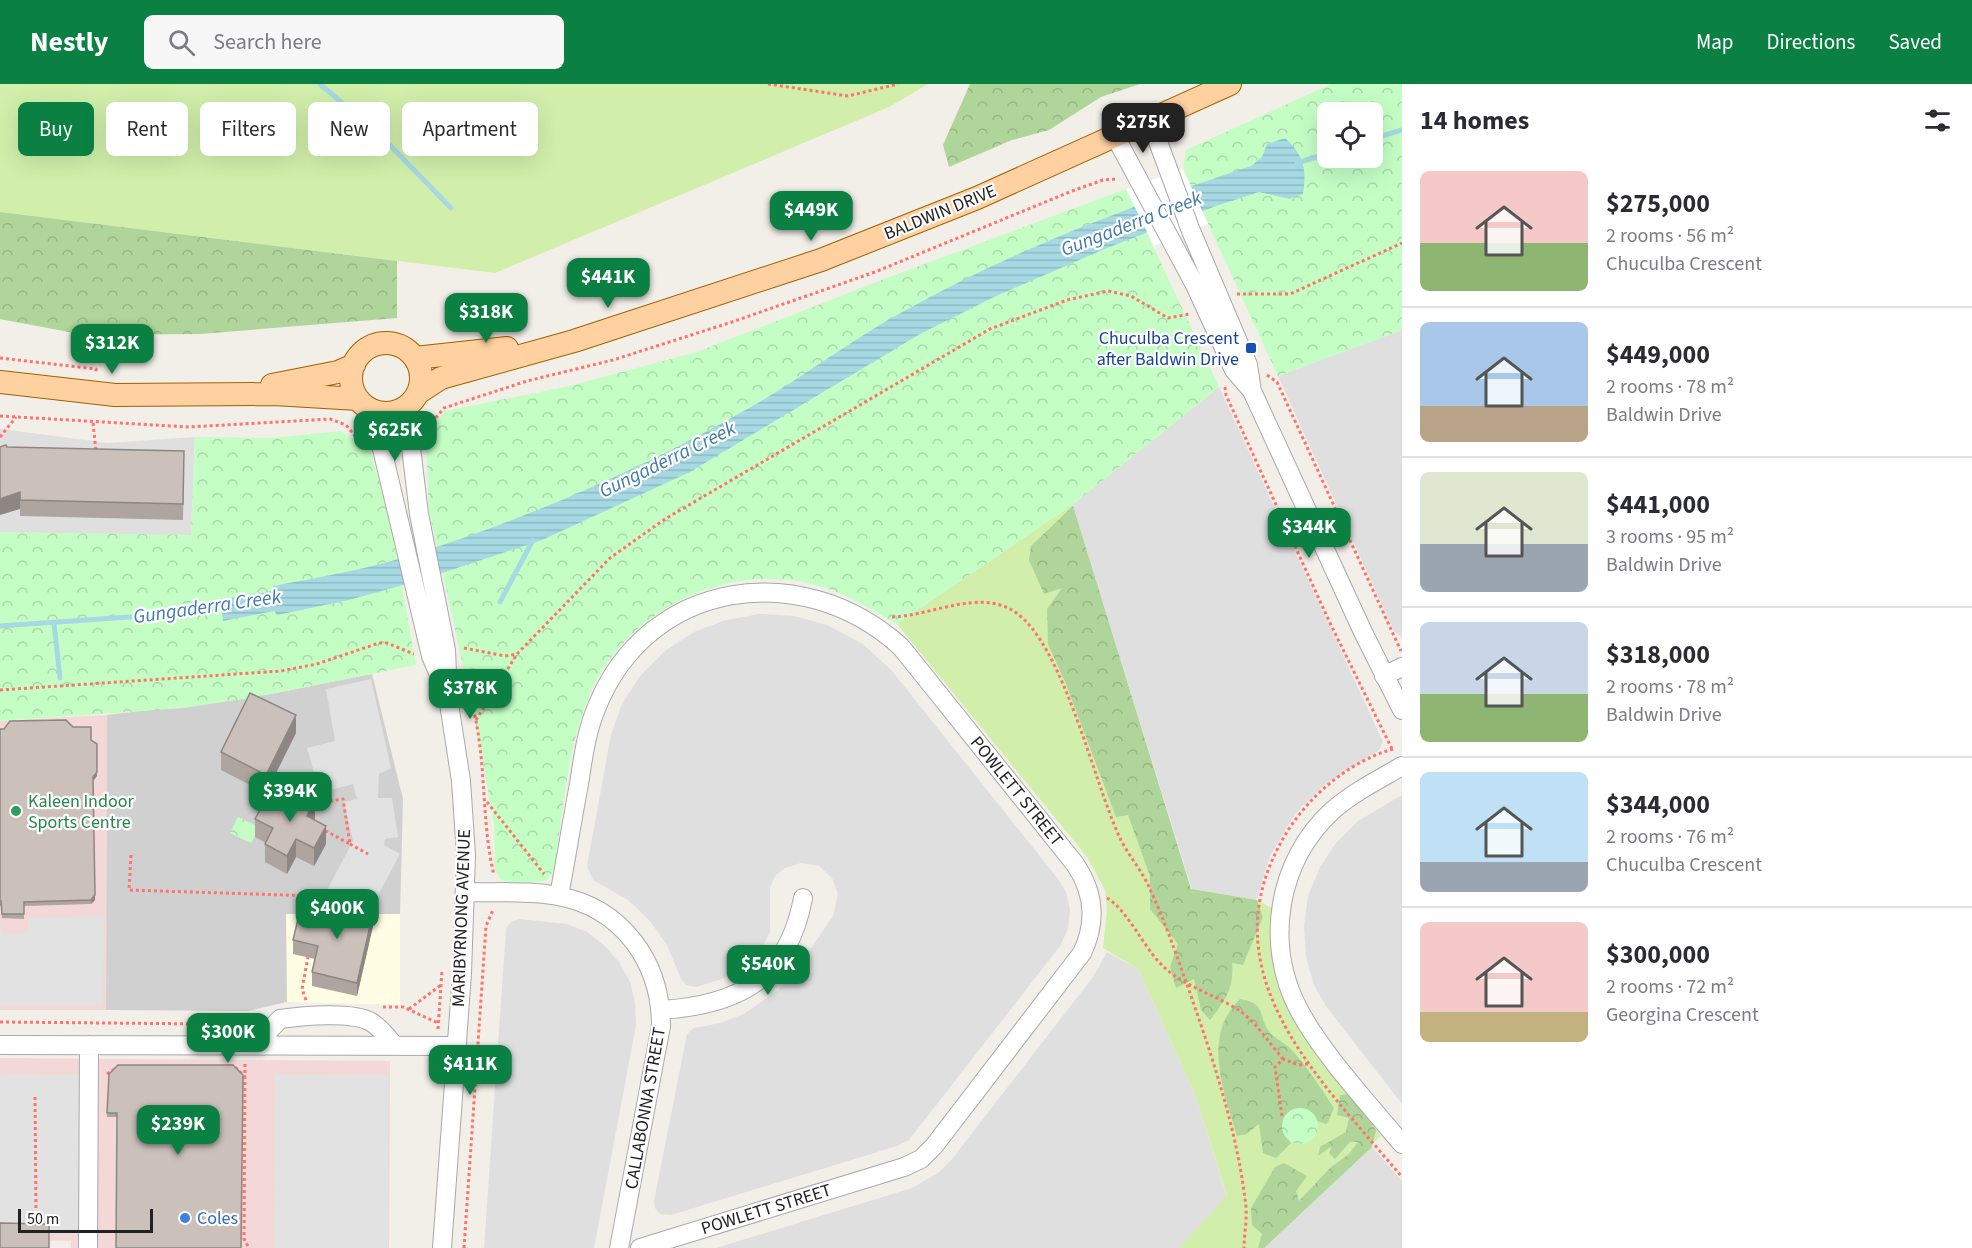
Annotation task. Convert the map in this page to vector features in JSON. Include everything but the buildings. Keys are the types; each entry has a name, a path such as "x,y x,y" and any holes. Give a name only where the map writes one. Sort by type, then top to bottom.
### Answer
{"main road":[{"name":"BALDWIN DRIVE","path":"412,400 441,378 574,341 821,260 977,198 1230,84"},
{"name":"BALDWIN DRIVE","path":"415,358 574,341"},
{"path":"0,382 115,395 223,393 366,405 396,412 412,400 420,370 415,358 406,350 388,343 369,348 354,365 338,372 223,393"},
{"path":"354,365 352,388 366,405"}],"street":[{"path":"1150,120 1191,231 1214,303"},
{"path":"1116,136 1133,184 1214,303 1248,365 1252,391 1384,676 1402,710"},
{"name":"MARIBYRNONG AVENUE","path":"412,400 411,440 430,612"},
{"name":"MARIBYRNONG AVENUE","path":"366,405 399,518 430,612 448,697 461,781 466,892 442,1248"},
{"name":"POWLETT STREET","path":"560,893 590,726 614,674 639,644 686,611 741,594 800,594 837,605 870,622 894,640 914,661 1081,873 1092,907 1087,942 1076,963 934,1146 921,1159 904,1167 640,1248"},
{"path":"1384,676 1402,667"},
{"path":"1400,762 1346,799 1319,824 1298,854 1285,888 1279,924 1286,979 1300,1012 1326,1050 1402,1144"},
{"name":"CALLABONNA STREET","path":"466,892 560,893 601,912 630,936 650,966 661,1010 659,1042 619,1248"},
{"path":"661,1010 719,1002 760,979 789,943 803,898"},
{"path":"264,1046 265,1035 280,1019 329,1016 360,1017 372,1023 395,1046"},
{"path":"0,1045 456,1046"},
{"path":"88,1248 89,1046"}],"path":[{"path":"768,84 848,96 898,84"},
{"path":"411,440 424,437 428,425 444,408 527,381 613,360 732,322 875,272 1103,180 1117,179 1133,184"},
{"path":"476,722 517,654 610,558 665,519 990,329 1067,300 1108,291 1131,296 1168,318 1180,318 1239,293 1278,296 1290,294 1402,243"},
{"path":"0,358 96,369 96,375 104,376"},
{"path":"1264,372 1277,382 1402,653"},
{"path":"1225,384 1226,395 1330,623 1400,762"},
{"path":"0,416 189,427 330,419 353,430 363,448 379,445"},
{"path":"0,437 16,417"},
{"path":"93,423 97,462"},
{"path":"870,622 907,617 978,601 1001,605 1016,612 1035,631 1064,687 1119,837 1148,885 1208,1044 1236,1144 1246,1210 1244,1248"},
{"path":"0,690 280,671 317,664 379,642 413,654 439,653 463,648 505,656 517,654"},
{"path":"1393,749 1341,776 1307,804 1269,863 1261,890 1257,918 1261,972 1277,1016 1308,1063 1402,1177"},
{"path":"271,783 303,799"},
{"path":"309,802 315,805 343,799 350,844"},
{"path":"486,800 560,893"},
{"path":"323,830 368,854"},
{"path":"131,855 129,890 347,897"},
{"path":"1100,894 1118,904 1137,937 1160,964 1186,984 1219,998 1243,1013 1282,1059 1299,1065 1308,1063 1326,1050"},
{"path":"493,909 498,907"},
{"path":"464,1248 486,926"},
{"path":"308,957 302,989 308,1007"},
{"path":"439,1006 443,964"},
{"path":"409,1010 441,985"},
{"path":"379,1007 409,1010 438,1023"},
{"path":"0,1022 223,1023 246,1021 264,1013"},
{"path":"1282,1059 1275,1067 1282,1116"},
{"path":"245,1065 244,1239 249,1248"},
{"path":"104,1077 116,1066 128,1066"},
{"path":"222,1066 234,1066 245,1077"},
{"path":"35,1097 36,1210"}],"shaded area":[{"path":"1402,330 1402,638 1394,631 1278,376"},
{"path":"1219,387 1383,742 1378,751 1323,786 1295,814 1270,856 1257,900 1192,889 1072,505"},
{"path":"0,429 108,443 195,437 191,536 0,532"},
{"path":"760,614 794,616 827,625 863,644 892,671 1058,879 1066,892 1070,909 1068,929 1060,946 909,1140 897,1146 671,1215 660,1214 655,1208 654,1201 687,1034 694,1028 720,1023 744,1014 778,990 796,970 833,916 838,894 832,878 819,866 801,863 785,868 775,876 770,888 770,932 760,951 742,968 722,979 696,987 686,985 681,979 667,945 650,921 628,900 593,880 587,866 611,735 622,704 640,676 665,651 694,632 726,620"},
{"path":"372,674 403,799 400,914 286,914 287,1002 248,1011 106,1010 107,715 250,698"},
{"path":"371,679 391,768 379,774 378,798 392,798 398,837 385,839 384,845 400,854 368,914 353,907 351,910 324,896 353,841 344,802 357,799 353,784 320,793 307,748 335,741 326,689"},
{"path":"107,715 106,1010 0,1010 0,721"},
{"path":"1402,795 1402,1104 1326,1006 1314,985 1306,957 1304,925 1308,896 1320,867 1336,843 1358,821"},
{"path":"286,914 400,914 400,1005 287,1002"},
{"path":"104,916 103,1005 0,1005 0,918 2,933 28,933 28,918"},
{"path":"520,919 567,924 587,932 605,946 619,962 630,982 635,1003 636,1025 594,1248 484,1248 506,929 511,922"},
{"path":"1107,952 1138,969 1196,1097 1227,1197 1179,1248 716,1248 912,1188 938,1173 952,1159 1093,977"},
{"path":"0,1058 390,1061 389,1248 71,1248 71,1241 0,1240"},
{"path":"79,1074 78,1234 0,1234 0,1075"},
{"path":"275,1074 389,1075 388,1248 274,1248"},
{"path":"1372,1147 1402,1181 1402,1248 1264,1248"}],"green space":[{"path":"0,84 928,84 889,107 495,273 0,212"},
{"path":"970,84 1140,84 1101,97 1049,130 1012,140 949,167 943,145"},
{"path":"1331,84 1402,84 1402,330 1278,376 1183,169 1186,150"},
{"path":"1126,189 1219,387 1072,505 897,624 839,593 785,579 751,580 717,586 684,599 654,616 628,639 606,665 589,696 571,759 554,870 547,880 535,883 523,884 500,879 495,869 494,825 476,725 429,511 426,444 432,427 445,411 565,387 697,352"},
{"path":"0,212 397,261 397,318 200,334 85,335 0,319"},
{"path":"341,431 370,450 390,520 416,665 250,698 183,708 0,721 0,532 191,535 195,437 271,438"},
{"path":"1072,505 1191,889 1257,900 1273,909 1274,962 1279,985 1288,1006 1313,1047 1381,1136 1264,1248 1179,1248 1227,1196 1196,1097 1138,969 1103,948 1107,909 1105,890 1087,857 897,624"},
{"path":"1073,506 1191,889 1257,900 1263,917 1243,965 1232,963 1230,987 1210,1020 1201,1010 1194,979 1176,988 1170,967 1178,944 1150,909 1150,876 1128,815 1116,817 1066,684 1048,644 1047,609 1062,588 1044,594 1029,560 1031,546"},
{"path":"238,817 259,827 251,843 230,833"},
{"path":"1240,999 1255,1004 1271,1034 1296,1055 1334,1108 1327,1124 1317,1121 1313,1114 1283,1131 1291,1143 1276,1158 1263,1153 1259,1124 1246,1134 1237,1136 1226,1101 1218,1047 1221,1030 1228,1014"},
{"path":"1349,1094 1376,1130 1372,1147 1264,1248 1258,1248 1262,1234 1252,1225 1251,1208 1275,1167 1284,1163 1307,1176 1296,1191 1299,1201 1331,1167 1349,1154 1358,1142 1350,1142 1335,1159 1329,1153 1332,1146 1318,1156 1320,1147 1346,1132 1349,1118 1337,1115 1340,1095"},
{"path":"1300,1108 1312,1114 1318,1126 1312,1138 1300,1144 1288,1138 1282,1126 1288,1114"}],"water":[{"name":"Gungaderra Creek","path":"1285,138 1303,163 1305,178 1303,194 1289,199 1259,192 1216,206 1107,248 994,297 920,334 690,472 542,540 421,580 349,600 277,615 274,611 223,621 220,600 272,591 273,586 365,568 419,553 462,539 588,489 710,430 788,384 884,322 945,289 1074,230 1251,166 1262,157 1267,144"}],"pier":[{"path":"1183,169 1208,224 1154,246 1126,189"}],"waterway":[{"path":"320,84 380,135 451,208"},
{"name":"Gungaderra Creek","path":"1383,136 1402,130"},
{"name":"Gungaderra Creek","path":"1297,163 1317,157"},
{"path":"500,602 533,540"},
{"name":"Gungaderra Creek","path":"0,626 187,613 228,606"},
{"path":"54,623 60,678"}],"place":[{"name":"Chuculba Crescent after Baldwin Drive","path":"1251,348"},
{"name":"Kaleen Indoor Sports Centre","path":"16,811"},
{"name":"Coles","path":"185,1218"}]}
